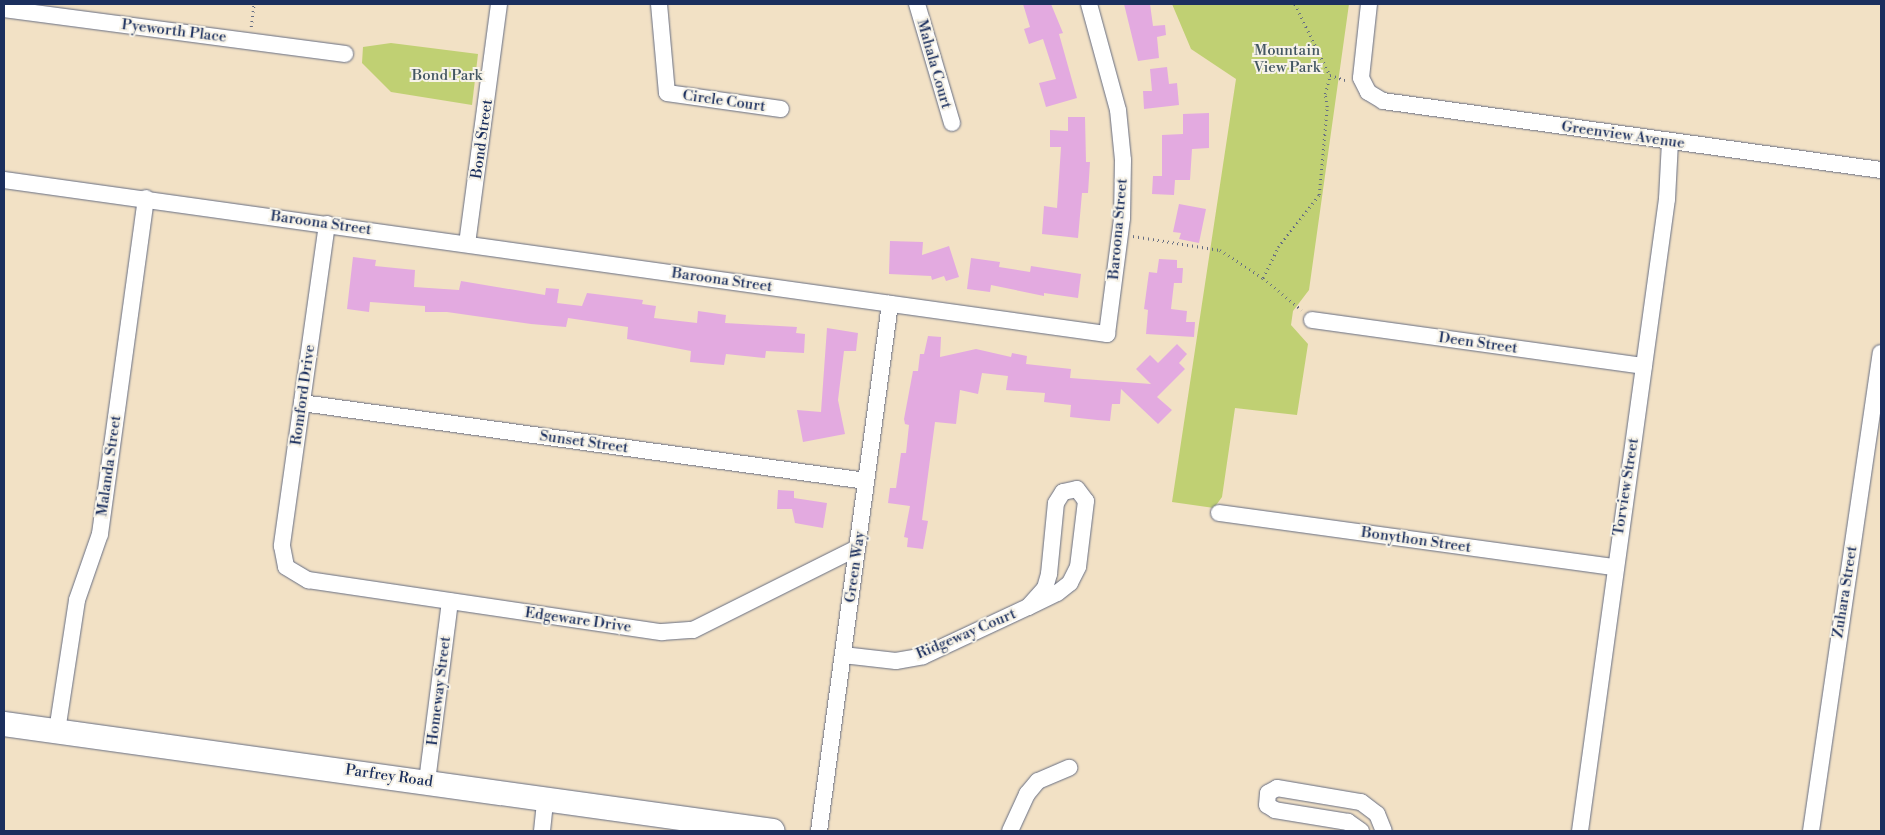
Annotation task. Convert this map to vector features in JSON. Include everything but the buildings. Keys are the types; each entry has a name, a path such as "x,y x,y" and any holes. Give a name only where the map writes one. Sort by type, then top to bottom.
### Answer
{"main road":[{"name":"Parfrey Road","path":"4,724 427,781 545,800 773,831"}],"street":[{"name":"Bond Street","path":"467,244 499,4"},
{"name":"Circle Court","path":"659,4 667,93 781,109"},
{"name":"Mahala Court","path":"917,4 952,124"},
{"name":"Baroona Street","path":"4,180 146,198 1106,334 1120,234 1124,160 1118,110 1089,4"},
{"path":"1364,85 1370,4"},
{"name":"Pyeworth Place","path":"4,9 345,54"},
{"name":"Greenview Avenue","path":"1364,85 1383,100 1670,142 1881,170"},
{"name":"Torview Street","path":"1580,831 1614,567 1667,198 1670,142"},
{"name":"Malanda Street","path":"58,731 77,600 100,534 146,198"},
{"name":"Romford Drive","path":"286,567 282,546 327,224"},
{"name":"Green Way","path":"819,831 890,304"},
{"name":"Deen Street","path":"1312,320 1644,366"},
{"name":"Zuhara Street","path":"1811,831 1881,353"},
{"name":"Sunset Street","path":"302,403 866,481"},
{"name":"Ridgeway Court","path":"843,654 896,661 923,656 1028,607 1064,588 1078,567 1086,501 1077,489 1063,492 1056,504 1049,574 1045,588 1028,607"},
{"name":"Bonython Street","path":"1219,513 1614,567"},
{"name":"Edgeware Drive","path":"286,567 308,580 662,632 693,630 857,548"},
{"name":"Homeway Street","path":"427,781 450,601"},
{"path":"1010,831 1027,794 1038,781 1069,768"},
{"path":"1362,831 1348,822 1275,810 1267,805 1268,793 1277,788 1361,802 1377,814 1384,831"},
{"path":"542,831 545,800"}],"path":[{"path":"249,41 254,4"},
{"path":"1263,278 1278,247 1319,194 1327,107 1325,94 1330,75 1295,4"},
{"path":"1330,75 1364,85"},
{"path":"1120,234 1220,250 1263,278 1312,320"}],"green space":[{"name":"Mountain View Park","path":"1172,4 1349,4 1309,290 1293,311 1291,325 1308,344 1297,415 1235,408 1222,497 1214,508 1172,502 1236,79 1191,49"},
{"name":"Bond Park","path":"391,43 478,54 472,105 391,92 362,63 363,47"}]}
